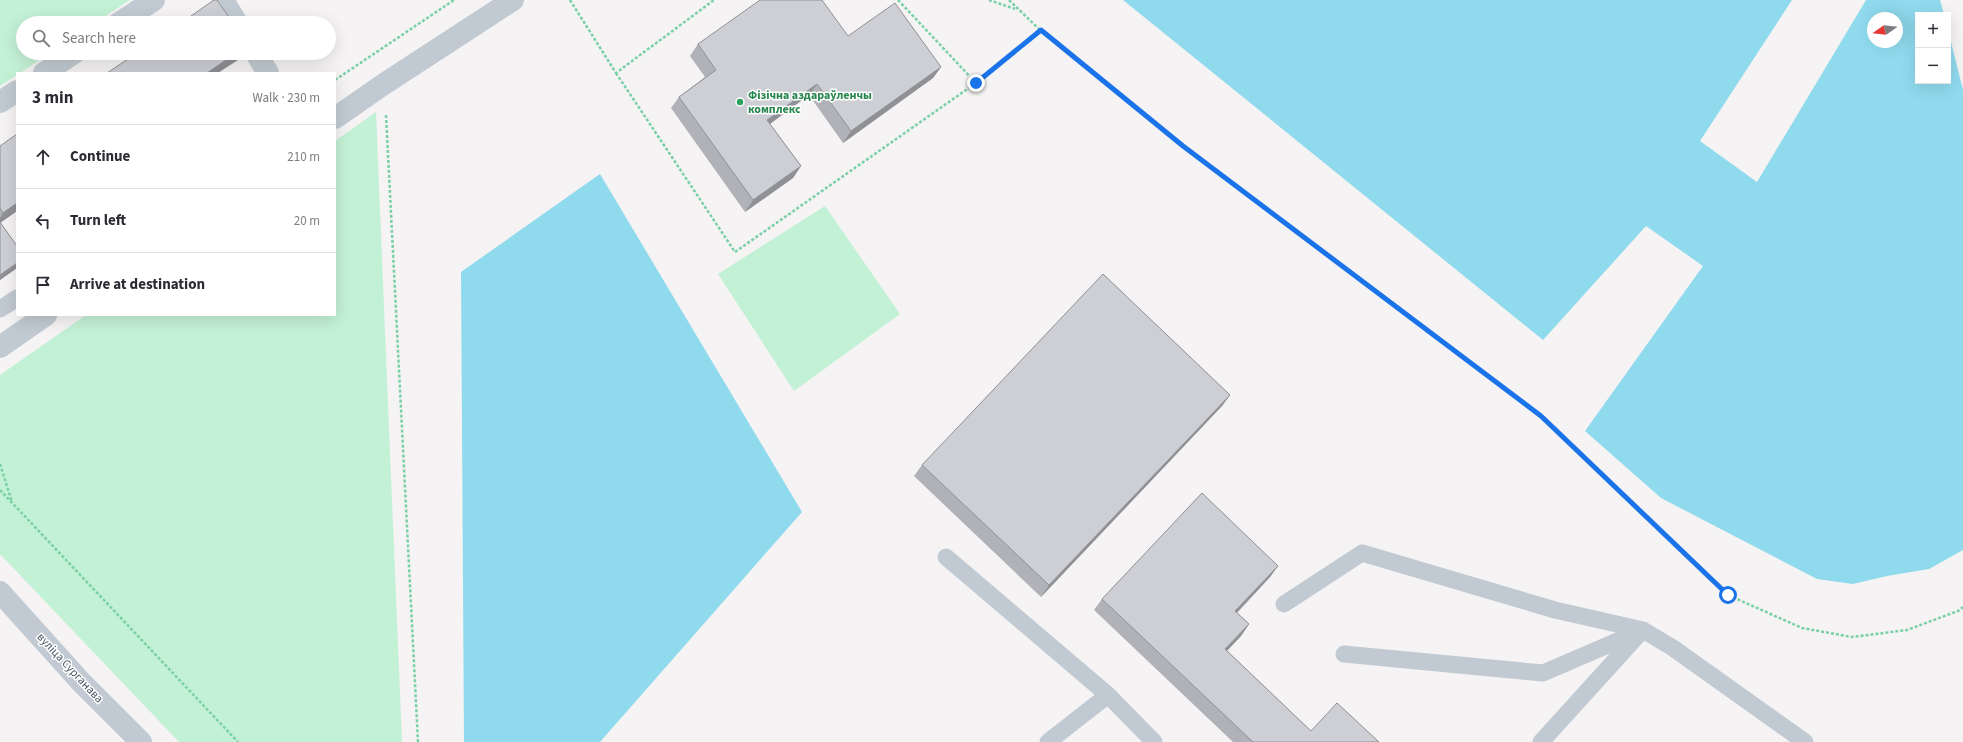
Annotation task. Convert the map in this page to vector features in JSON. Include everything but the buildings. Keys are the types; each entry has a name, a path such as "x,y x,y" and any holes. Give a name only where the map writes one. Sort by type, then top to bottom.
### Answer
{"street":[{"path":"130,16 154,0"},
{"path":"222,0 232,16"},
{"path":"336,117 384,84 513,0"},
{"path":"46,72 64,60"},
{"path":"260,60 267,72"},
{"path":"0,102 16,91"},
{"path":"0,347 45,316"},
{"name":"вуліца Сурганава","path":"0,592 81,682 142,742"}],"lane":[{"path":"0,309 16,299"},
{"path":"1284,604 1362,553 1555,610 1643,630 1673,648 1805,742"},
{"path":"946,557 1108,695 1154,742"},
{"path":"1344,654 1543,673 1643,630"},
{"path":"1541,742 1643,630"},
{"path":"1048,742 1108,695"}],"path":[{"path":"336,79 454,0"},
{"path":"570,0 616,73 735,252 976,83 1041,30"},
{"path":"616,73 714,0"},
{"path":"898,0 976,83"},
{"path":"989,0 1016,9"},
{"path":"1009,0 1016,9 1041,30 1183,146 1541,416 1728,595 1802,628 1852,637 1907,630 1958,611 1963,607"},
{"path":"384,84 418,742"},
{"path":"0,464 12,503"},
{"path":"0,490 238,742"}],"green space":[{"path":"0,0 130,0 106,16 16,16 16,60 40,60 22,72 16,72 16,76 0,86"},
{"path":"376,112 402,742 179,742 0,554 0,375 85,316 336,316 336,140"},
{"path":"825,206 900,314 794,391 718,274"}],"water":[{"path":"1123,0 1792,0 1700,141 1757,182 1866,0 1940,0 1943,12 1915,12 1915,84 1951,84 1951,42 1963,90 1963,550 1929,569 1887,576 1853,584 1817,579 1661,498 1585,431 1703,266 1646,226 1543,340"},
{"path":"600,174 802,512 600,742 464,742 461,272"}],"place":[{"name":"Фізічна аздараўленчы комплекс","path":"740,102"}],"route":[{"path":"976,83 1041,30 1183,146 1541,416 1728,595"}]}
